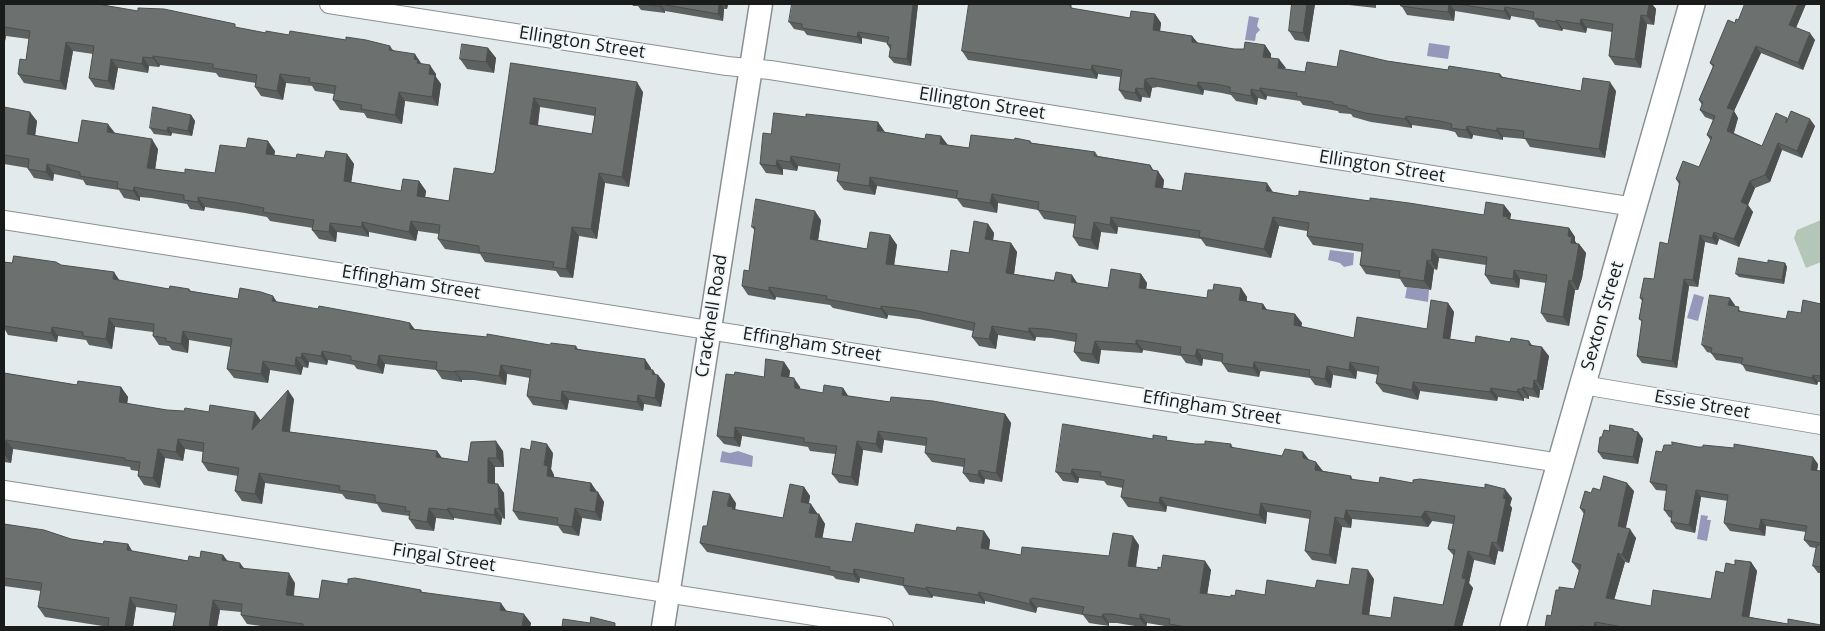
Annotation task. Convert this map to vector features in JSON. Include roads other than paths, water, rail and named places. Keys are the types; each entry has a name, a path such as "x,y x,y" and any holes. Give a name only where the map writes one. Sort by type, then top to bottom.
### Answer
{"main road":[{"name":"Sexton Street","path":"1513,627 1692,4"}],"street":[{"name":"Ellington Street","path":"329,4 751,68 1634,207"},
{"name":"Cracknell Road","path":"663,627 761,4"},
{"name":"Effingham Street","path":"4,220 1560,463"},
{"name":"Essie Street","path":"1583,385 1821,425"},
{"name":"Fingal Street","path":"4,490 884,627"}],"water":[{"path":"1249,16 1259,18 1257,26 1260,30 1256,34 1255,41 1245,40"},
{"path":"1429,43 1450,46 1448,59 1427,56"},
{"path":"1330,250 1354,253 1353,265 1344,267 1340,263 1328,260"},
{"path":"1407,287 1429,290 1428,302 1405,298"},
{"path":"1694,294 1704,297 1698,321 1687,318"},
{"path":"722,451 730,453 738,451 753,456 752,467 720,462"},
{"path":"1701,515 1708,516 1707,520 1711,520 1707,541 1697,539"}]}
